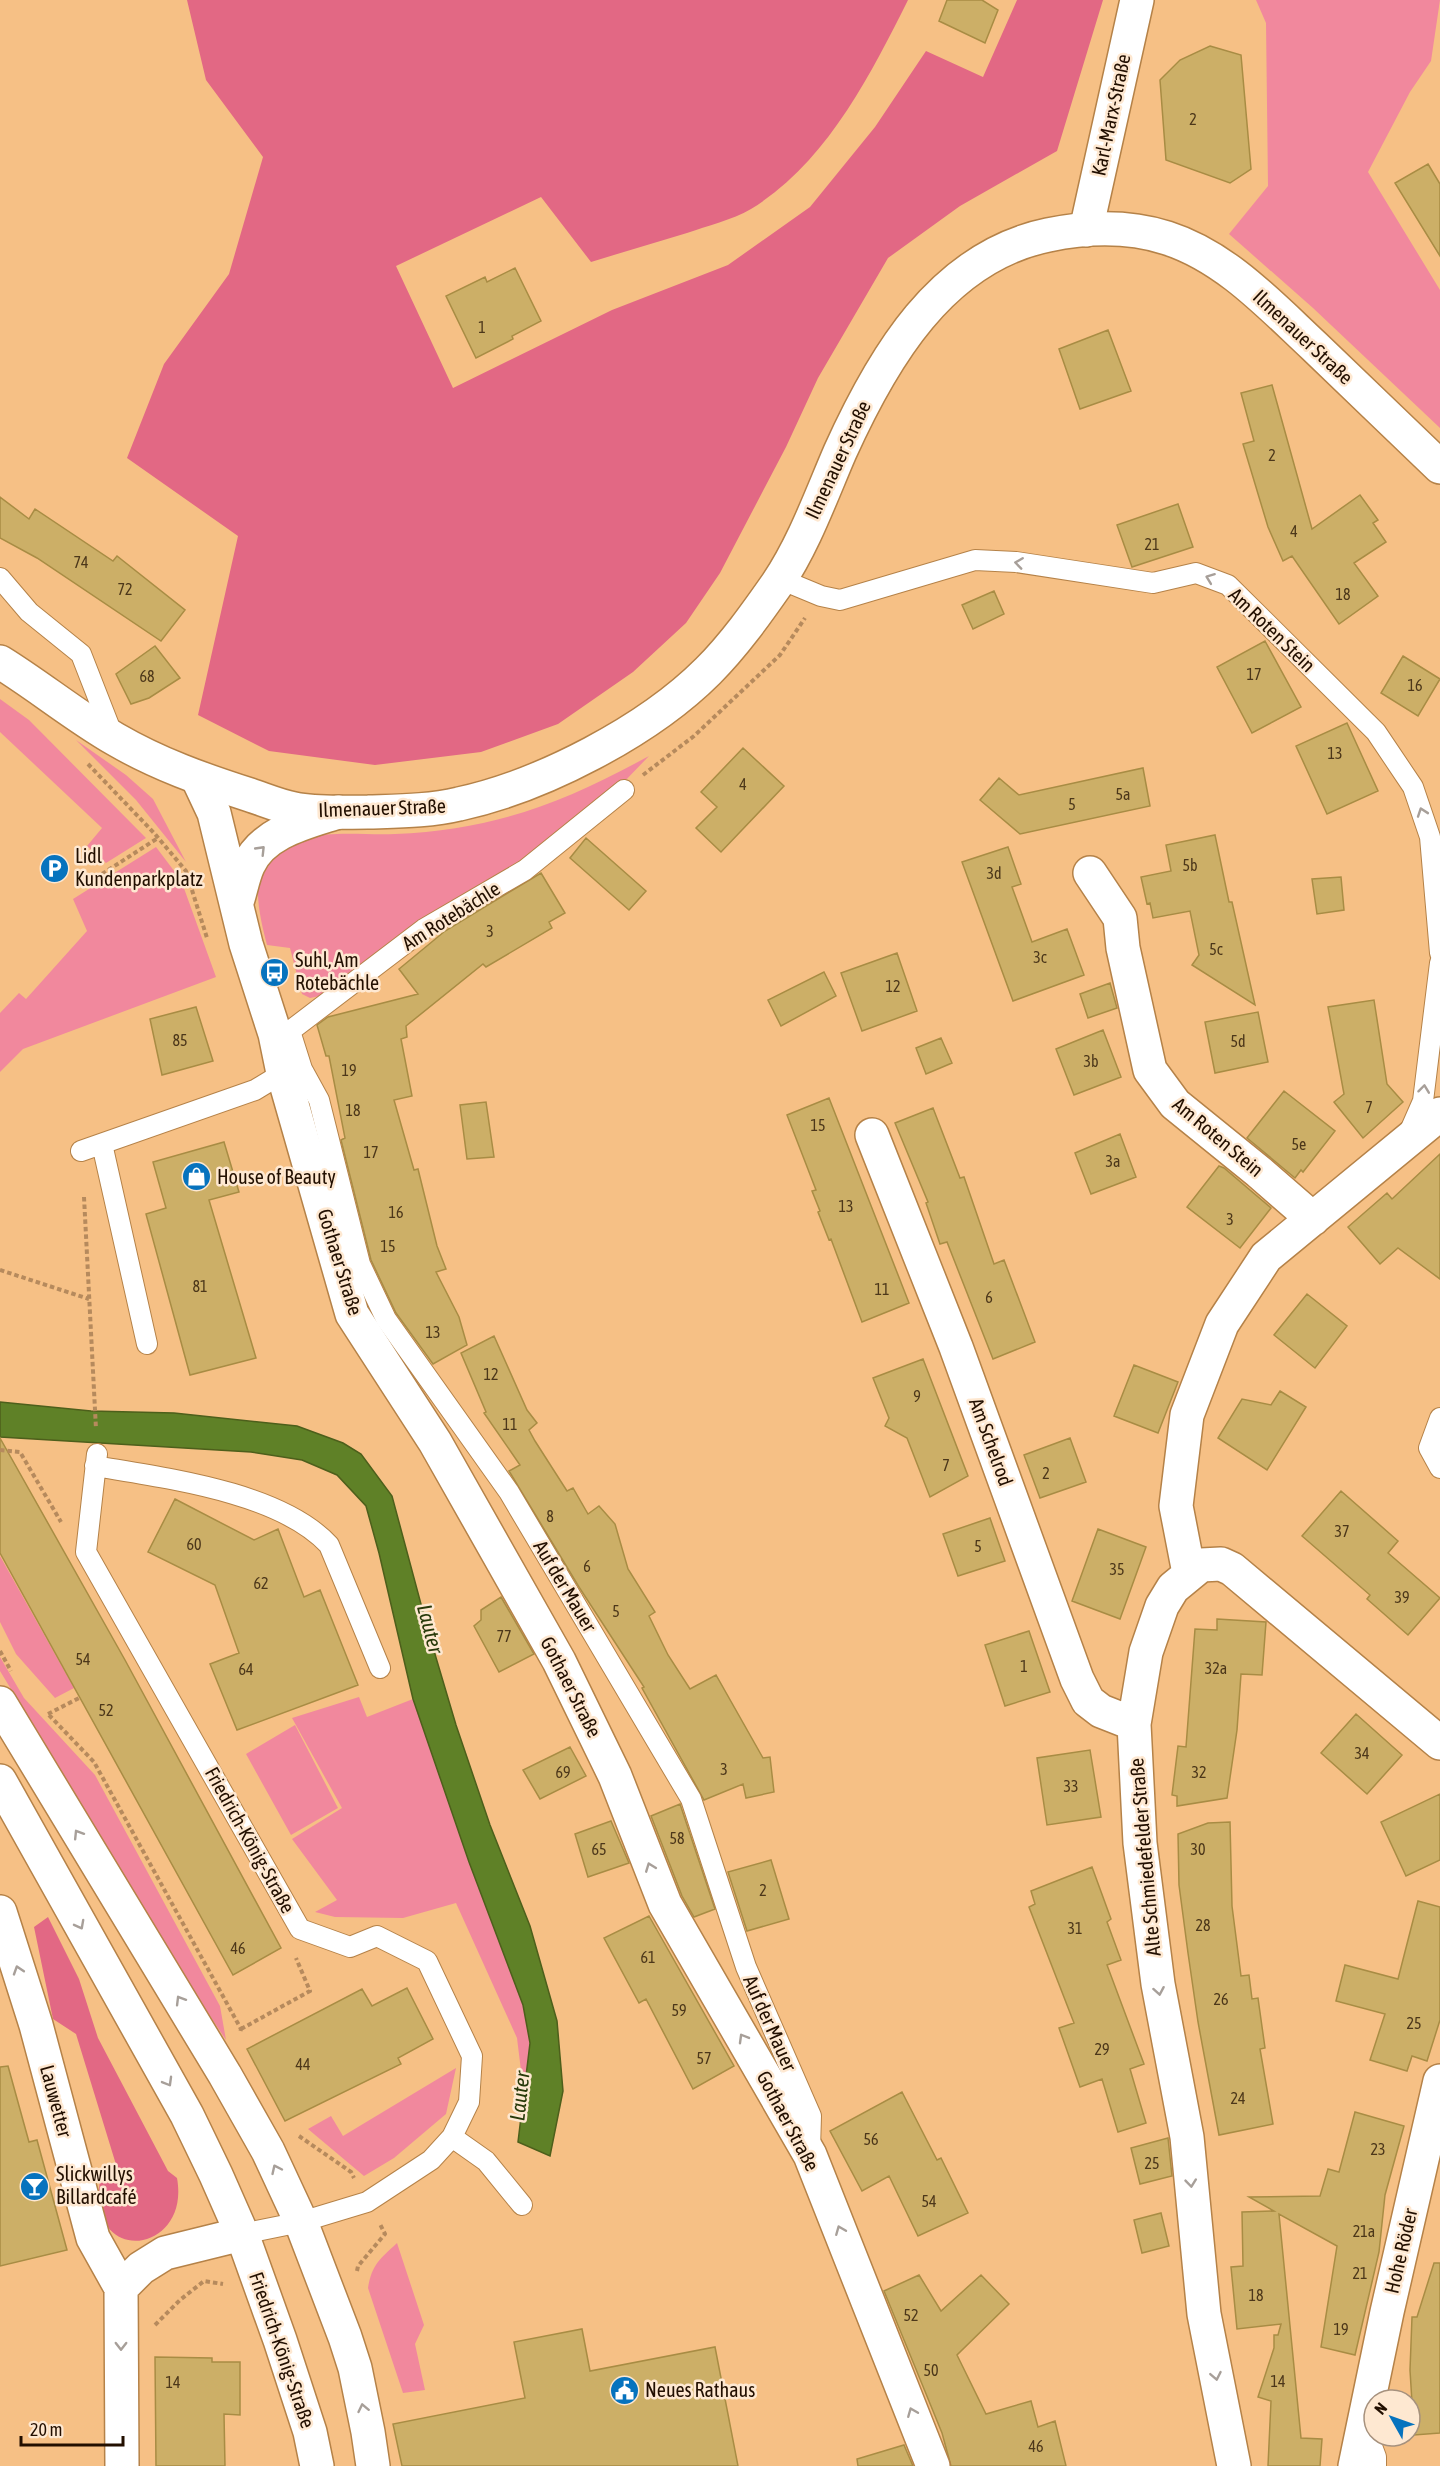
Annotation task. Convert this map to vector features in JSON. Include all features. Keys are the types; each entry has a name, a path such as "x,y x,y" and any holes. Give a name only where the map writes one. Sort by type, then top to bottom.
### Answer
{"street":[{"name":"Karl-Marx-Straße","path":"1086,230 1137,0"},
{"name":"Ilmenauer Straße","path":"198,779 297,810 400,811 457,805 511,789 620,738 664,710 709,671 742,632 780,579 811,519 872,387 900,341 928,306 963,273 997,252 1029,239 1086,230 1128,230 1166,238 1203,253 1227,270 1288,322 1440,467"},
{"path":"0,662 114,739 198,779"},
{"name":"Gothaer Straße","path":"198,779 214,813 246,944 282,1033 286,1082 352,1314 435,1442 559,1661 615,1776 665,1904 810,2155 933,2466"},
{"name":"Gothaer Straße","path":"237,902 248,864 264,845 291,827 339,812"},
{"name":"Am Roten Stein","path":"1090,873 1120,918 1123,948 1150,1070 1175,1104 1313,1219"},
{"path":"1440,1114 1266,1257 1222,1324 1187,1415 1176,1506 1189,1573 1201,1566 1221,1564 1232,1569 1440,1743"},
{"name":"Am Schelrod","path":"873,1135 956,1347 1077,1679 1088,1701 1101,1711 1134,1724"},
{"name":"Alte Schmiedefelder Straße","path":"1189,1573 1173,1588 1162,1606 1146,1652 1134,1724 1140,1843 1158,1984 1187,2137 1204,2314 1234,2466"},
{"path":"0,1702 225,2075 268,2151 301,2222 355,2368 373,2466"},
{"name":"Friedrich-König-Straße","path":"0,1781 187,2115 242,2234 307,2422 317,2466"},
{"name":"Lauwetter","path":"0,1912 36,2025 93,2238 121,2288 122,2466"},
{"name":"Hohe Röder","path":"1370,2388 1440,2081"},
{"path":"121,2288 141,2268 165,2253 242,2234"},
{"name":"Hohe Röder","path":"1355,2466 1362,2427"}],"lane":[{"name":"Am Roten Stein","path":"780,579 821,596 840,600 975,560 1016,562 1072,573 1153,583 1196,573 1228,585 1376,732 1413,787 1430,837 1440,953"},
{"path":"0,578 29,612 81,654 114,739"},
{"name":"Am Rotebächle","path":"282,1033 424,929 525,870 624,790"},
{"path":"1405,1143 1423,1101 1440,963"},
{"name":"Auf der Mauer","path":"282,1033 319,1100 360,1264 386,1319 509,1492 691,1799 746,1967 811,2116 810,2155"},
{"path":"81,1151 255,1090 286,1082"},
{"path":"102,1144 147,1344"},
{"path":"1440,1418 1429,1448 1440,1468"},
{"path":"86,1552 96,1460 181,1480 248,1500 296,1519 316,1531 329,1545 380,1668"},
{"name":"Friedrich-König-Straße","path":"86,1552 300,1929 350,1947 377,1936 427,1961 472,2056 469,2102 452,2137 431,2160 367,2202 301,2222 242,2234"},
{"path":"452,2137 486,2162 522,2205"},
{"path":"1373,2448 1376,2466"}],"path":[{"path":"81,757 186,871 210,948"},
{"path":"102,874 158,838"},
{"path":"81,1151 96,1460"},
{"path":"0,1270 89,1299"},
{"path":"0,1450 20,1452 75,1547 86,1552"},
{"path":"48,1714 81,1697"},
{"path":"241,2030 310,1991 293,1952 300,1929"},
{"path":"121,2359 180,2300 204,2281 224,2284"}],"shaded area":[{"path":"187,0 908,0 861,87 824,143 778,190 744,213 591,262 541,197 396,266 453,388 612,310 728,265 810,207 875,127 926,51 983,77 1017,0 1103,0 1057,151 960,206 888,258 818,378 786,447 720,573 686,623 633,672 558,724 481,752 375,765 269,751 198,715 238,536 127,458 164,364 229,274 263,157 206,80"},
{"path":"1256,0 1440,0 1431,61 1410,92 1368,172 1440,290 1440,428 1313,308 1229,234 1268,186 1266,23"},
{"path":"0,699 29,720 146,838 106,863 87,846 102,828 0,732"},
{"path":"76,740 126,775 153,799 186,862 136,800"},
{"path":"649,756 621,785 572,825 320,996 310,998 302,994 290,948 267,945 258,900 259,877 269,858 296,841 329,834 395,834 431,831 496,820 557,800"},
{"path":"156,847 181,880 216,977 23,1049 0,1072 0,1013 19,993 26,999 87,931 73,899"},
{"path":"0,1402 91,1411 174,1413 297,1426 343,1443 361,1454 392,1496 456,1725 490,1825 530,1926 557,2021 563,2091 550,2156 518,2142 530,2043 523,2005 469,1862 413,1699 366,1506 337,1475 302,1460 251,1452 0,1437"},
{"path":"0,1556 74,1688 55,1698 16,1654 0,1622"},
{"path":"0,1657 24,1698 95,1775 220,2006 226,2040 200,2001 0,1671"},
{"path":"359,1697 367,1717 413,1699 469,1862 523,2005 530,2043 524,2095 517,2038 456,1903 403,1918 335,1917 315,1912 337,1900 292,1839 342,1808 292,1718"},
{"path":"295,1725 338,1808 291,1835 246,1754"},
{"path":"48,1917 79,1979 98,2038 168,2171 177,2178 177,2204 169,2223 155,2235 139,2241 122,2238 109,2228 100,2209 100,2181 118,2171 76,2034 53,2019 34,1927"},
{"path":"456,2068 446,2114 394,2158 364,2176 308,2129 331,2116 343,2136"},
{"path":"397,2243 424,2325 415,2344 425,2390 403,2393 368,2288 378,2262"}],"building":[{"path":"947,0 982,0 998,10 985,43 939,21"},
{"path":"1210,46 1241,55 1251,169 1230,183 1166,160 1160,80 1180,60"},
{"path":"1428,164 1440,184 1440,256 1395,183"},
{"path":"515,268 541,321 476,358 446,296 485,277 487,282"},
{"path":"1108,330 1131,391 1080,409 1059,349"},
{"path":"1272,385 1312,529 1360,495 1378,520 1373,523 1386,542 1354,563 1378,596 1339,624 1292,556 1283,561 1268,527 1243,444 1254,441 1241,393"},
{"path":"0,497 29,519 35,509 113,561 117,556 185,610 161,641 37,558 0,538"},
{"path":"1178,504 1193,547 1132,567 1117,525"},
{"path":"994,591 1004,614 973,629 962,605"},
{"path":"1265,641 1301,707 1252,733 1217,667"},
{"path":"155,646 180,678 149,698 131,704 116,674"},
{"path":"1403,656 1440,679 1418,716 1381,693"},
{"path":"1347,723 1378,791 1327,814 1296,746"},
{"path":"743,748 784,786 721,852 696,828 717,807 701,792"},
{"path":"1143,768 1150,806 1020,834 980,800 999,778 1019,795"},
{"path":"1215,835 1255,1005 1192,965 1199,955 1190,911 1153,918 1150,903 1147,904 1141,877 1171,871 1166,845"},
{"path":"586,838 646,891 629,910 570,858"},
{"path":"1008,847 1021,884 1012,887 1032,942 1067,929 1084,975 1013,1001 962,862"},
{"path":"541,873 565,913 549,922 552,928 486,967 483,964 406,1026 407,1037 401,1039 412,1096 394,1100 414,1170 418,1169 437,1246 446,1269 436,1272 459,1317 467,1345 433,1364 396,1313 371,1260 341,1140 345,1138 329,1056 326,1056 317,1025 328,1017 418,994 399,969 445,931"},
{"path":"1341,877 1344,910 1317,914 1312,879"},
{"path":"897,953 917,1011 862,1031 841,973"},
{"path":"824,972 836,996 781,1026 768,1000"},
{"path":"1110,983 1117,1008 1088,1018 1080,994"},
{"path":"1374,1000 1387,1084 1403,1102 1363,1138 1334,1102 1344,1094 1328,1007"},
{"path":"196,1007 213,1061 162,1075 150,1019"},
{"path":"1258,1012 1268,1062 1215,1073 1205,1022"},
{"path":"1103,1030 1121,1077 1074,1095 1056,1049"},
{"path":"941,1038 952,1063 926,1074 916,1048"},
{"path":"1284,1091 1335,1131 1303,1172 1301,1170 1295,1178 1247,1138"},
{"path":"829,1098 909,1303 862,1322 831,1239 829,1240 818,1212 820,1211 812,1191 816,1190 787,1115"},
{"path":"486,1102 494,1157 467,1159 460,1105"},
{"path":"933,1108 960,1178 964,1177 994,1264 1004,1260 1035,1342 993,1359 947,1242 940,1244 926,1203 928,1202 895,1123"},
{"path":"1120,1134 1136,1177 1091,1194 1075,1153"},
{"path":"224,1142 239,1192 209,1200 256,1358 190,1375 146,1214 166,1208 153,1162"},
{"path":"1440,1154 1440,1279 1398,1248 1380,1264 1348,1227 1387,1193 1392,1199"},
{"path":"1219,1166 1271,1208 1240,1248 1187,1207"},
{"path":"1307,1294 1347,1326 1315,1368 1274,1335"},
{"path":"494,1336 527,1410 537,1423 529,1430 535,1441 567,1491 573,1488 588,1514 599,1506 615,1524 628,1569 655,1612 649,1616 668,1655 690,1689 716,1675 763,1758 770,1757 774,1792 746,1798 743,1784 704,1800 642,1688 644,1687 579,1587 509,1471 520,1465 484,1413 486,1412 461,1353"},
{"path":"923,1359 968,1476 930,1497 907,1438 885,1426 889,1418 873,1378"},
{"path":"1134,1365 1178,1382 1158,1433 1114,1416"},
{"path":"1280,1391 1306,1407 1267,1470 1218,1438 1242,1399 1271,1405"},
{"path":"0,1438 125,1660 281,1948 233,1975 0,1553"},
{"path":"1070,1438 1086,1482 1040,1498 1024,1455"},
{"path":"1341,1491 1398,1541 1388,1553 1440,1598 1408,1635 1367,1599 1370,1595 1302,1536"},
{"path":"175,1499 254,1540 278,1529 304,1597 320,1590 358,1685 237,1730 210,1664 239,1653 215,1585 148,1552"},
{"path":"990,1518 1005,1561 958,1576 943,1534"},
{"path":"1098,1529 1146,1547 1120,1619 1072,1601"},
{"path":"501,1597 534,1654 499,1672 474,1626 481,1620 481,1610"},
{"path":"1217,1619 1266,1622 1262,1675 1241,1674 1237,1730 1227,1798 1177,1806 1177,1796 1172,1795 1178,1746 1186,1747 1195,1629 1217,1630"},
{"path":"1029,1631 1050,1692 1005,1706 985,1645"},
{"path":"1356,1714 1402,1755 1367,1794 1321,1753"},
{"path":"570,1747 586,1776 540,1799 523,1770"},
{"path":"1090,1750 1101,1817 1047,1825 1037,1758"},
{"path":"1440,1794 1440,1860 1406,1876 1381,1822"},
{"path":"680,1804 715,1909 694,1917 682,1896 651,1816"},
{"path":"611,1821 629,1863 588,1877 575,1834"},
{"path":"1230,1822 1232,1906 1241,1976 1249,1975 1252,1999 1258,1998 1265,2048 1260,2049 1273,2124 1219,2135 1188,1953 1179,1885 1178,1834 1208,1823"},
{"path":"771,1860 789,1919 747,1931 728,1872"},
{"path":"1092,1867 1111,1919 1107,1922 1121,1960 1107,1965 1144,2064 1130,2069 1146,2123 1118,2132 1102,2079 1080,2087 1059,2028 1074,2023 1029,1907 1035,1904 1031,1891"},
{"path":"1418,1901 1440,1907 1440,2020 1427,2061 1412,2056 1407,2071 1370,2060 1385,2014 1336,2001 1345,1965 1398,1979"},
{"path":"649,1916 734,2066 693,2089 646,1999 639,2003 604,1938"},
{"path":"407,1988 433,2039 398,2058 401,2064 285,2121 247,2049 362,1989 372,2006"},
{"path":"8,2066 29,2142 37,2140 67,2250 0,2266 0,2067"},
{"path":"902,2092 937,2160 941,2158 968,2213 918,2236 889,2176 862,2191 830,2131"},
{"path":"1355,2112 1404,2126 1385,2195 1379,2252 1355,2355 1321,2347 1337,2246 1279,2214 1301,2438 1322,2439 1320,2466 1268,2466 1271,2401 1258,2397 1274,2348 1274,2335 1278,2335 1281,2324 1237,2329 1231,2267 1243,2266 1242,2212 1274,2211 1249,2197 1320,2196 1328,2169 1339,2172"},
{"path":"1168,2138 1172,2176 1140,2184 1131,2148"},
{"path":"1161,2213 1169,2246 1142,2253 1134,2220"},
{"path":"1434,2263 1440,2263 1440,2433 1422,2434 1422,2388 1411,2388 1412,2317 1417,2317"},
{"path":"919,2275 941,2311 981,2275 1009,2304 957,2355 986,2414 1031,2401 1038,2427 1055,2421 1066,2466 951,2466 942,2433 884,2291"},
{"name":"Neues Rathaus","path":"582,2329 590,2371 715,2347 738,2466 402,2466 393,2424 525,2398 514,2342"},
{"path":"155,2357 212,2358 212,2362 240,2362 240,2415 224,2414 225,2466 156,2466"},
{"path":"904,2445 913,2466 858,2466 857,2459"}],"place":[{"name":"Lidl Kundenparkplatz","path":"54,868"},
{"name":"Suhl, Am Rotebächle","path":"274,972"},
{"name":"House of Beauty","path":"196,1177"},
{"name":"Slickwillys Billardcafé","path":"35,2186"},
{"name":"Neues Rathaus","path":"624,2390"}],"water label":[{"name":"Lauter","path":"430,1629"},
{"name":"Lauter","path":"520,2096"}]}
